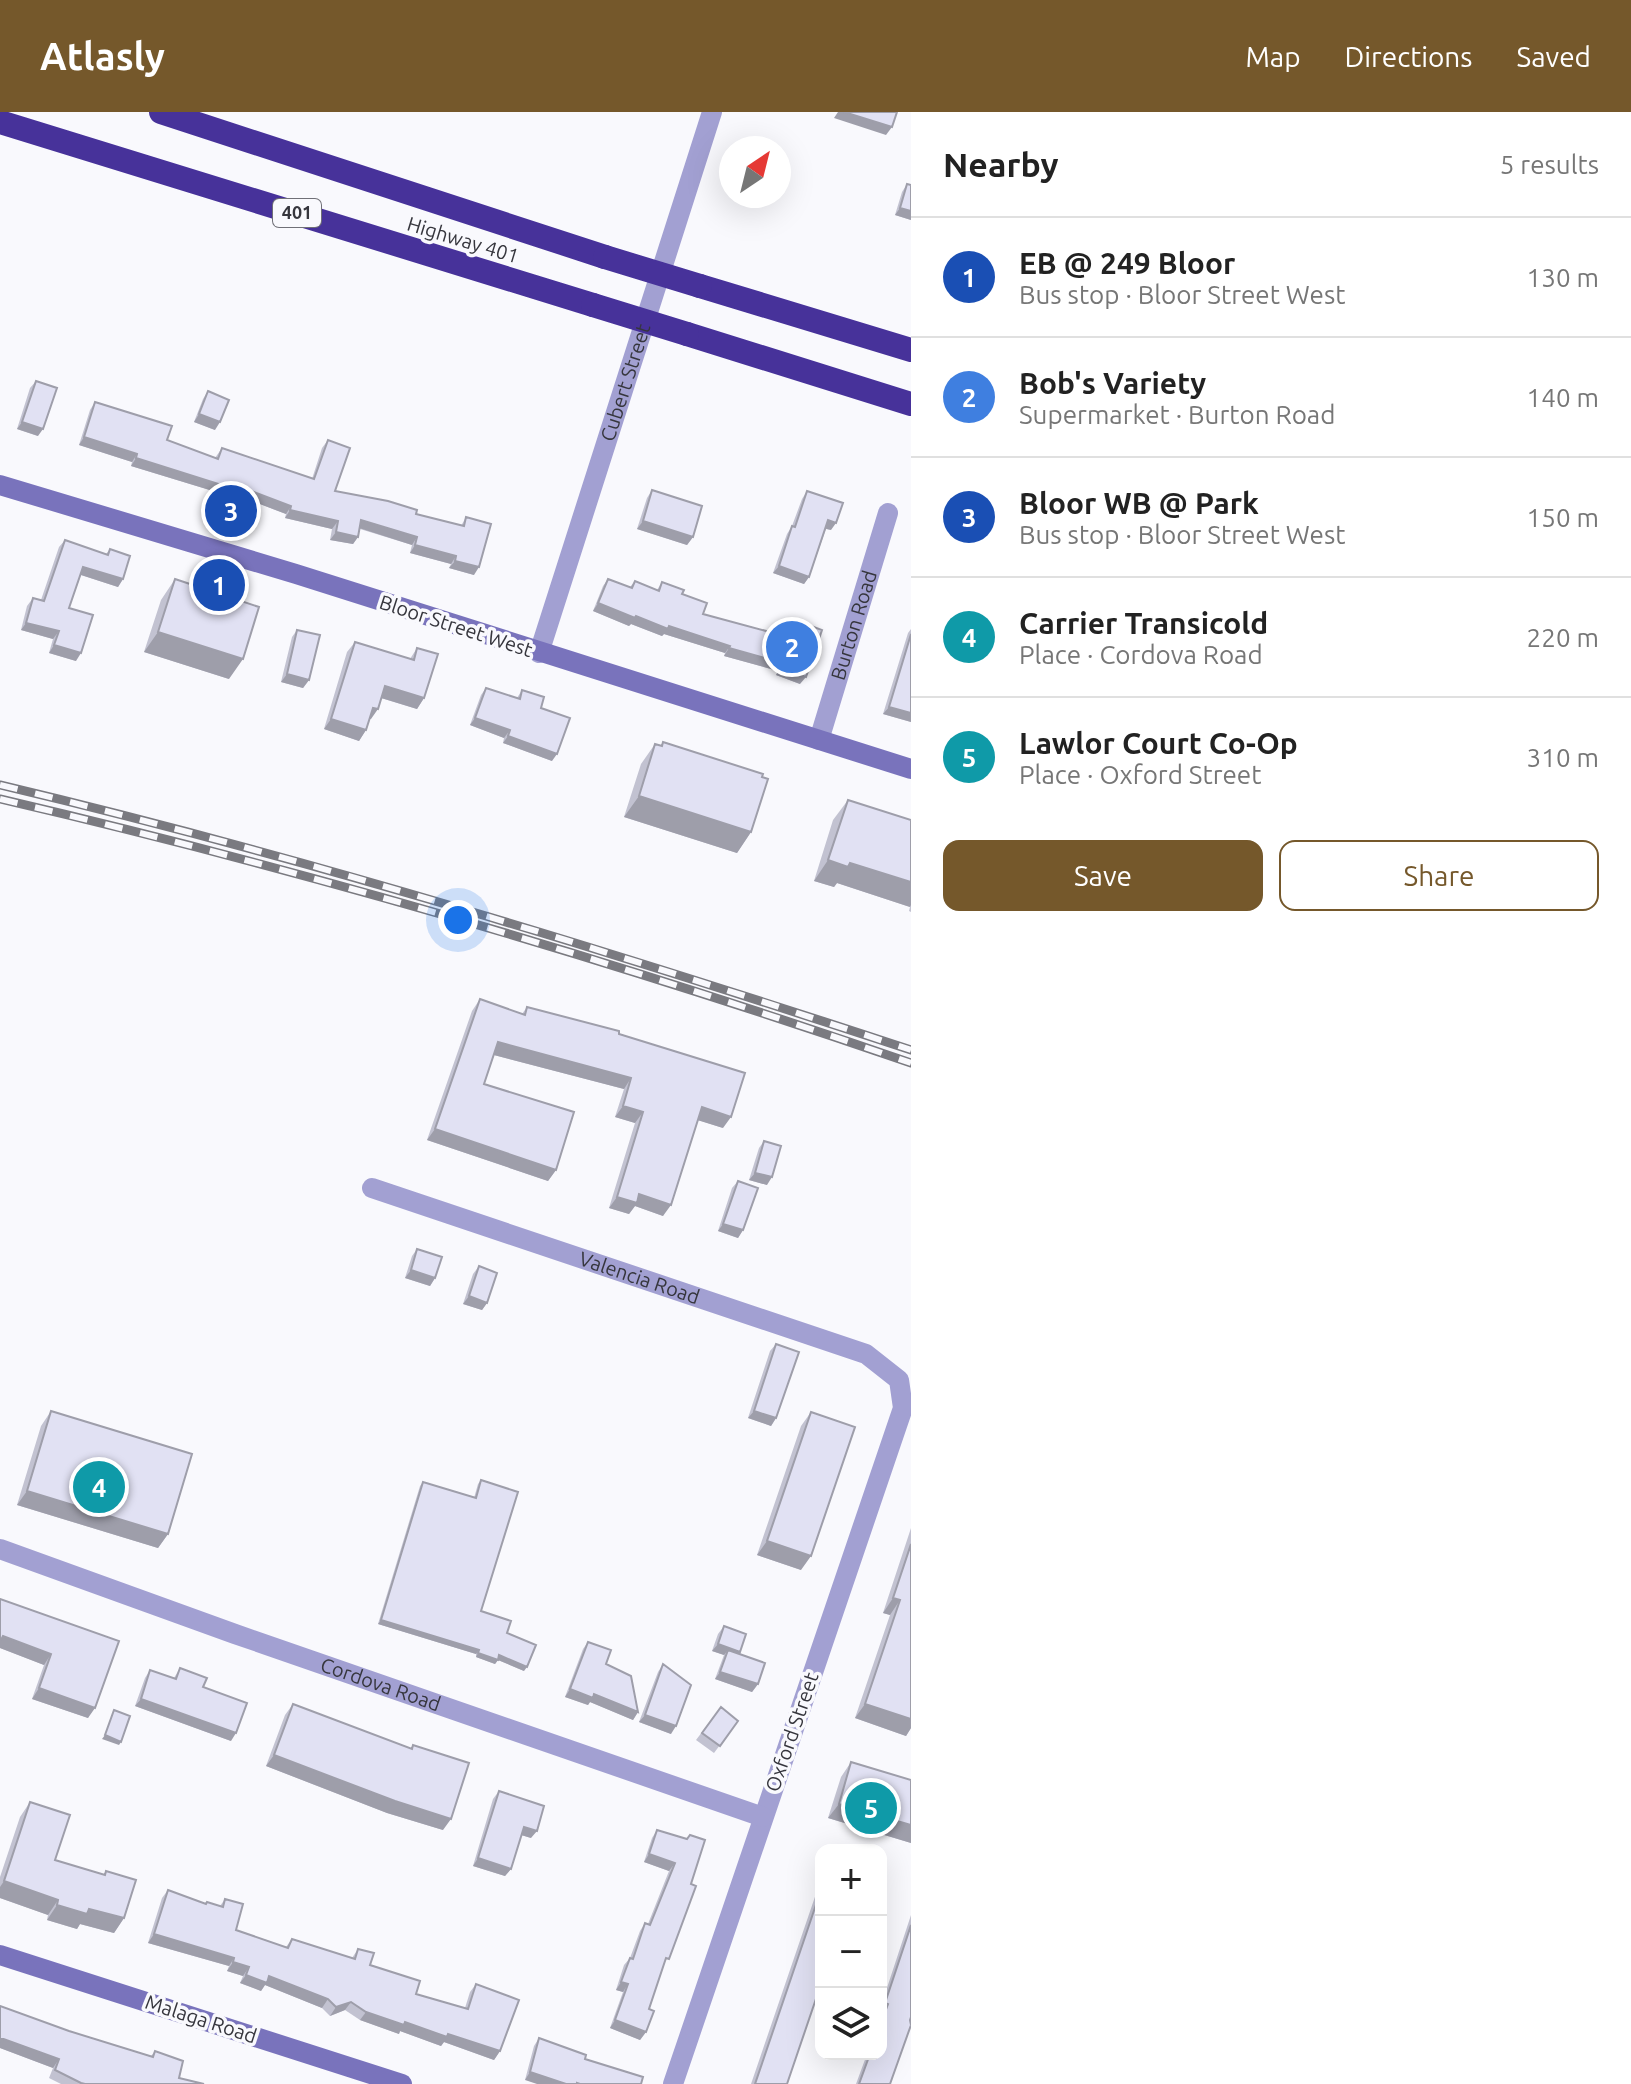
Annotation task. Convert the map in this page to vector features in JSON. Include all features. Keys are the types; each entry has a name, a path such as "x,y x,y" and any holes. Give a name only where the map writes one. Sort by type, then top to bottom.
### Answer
{"highway":[{"name":"Highway 401","path":"161,112 605,257 911,350"},
{"name":"Highway 401","path":"0,122 911,404"}],"main road":[{"name":"Bloor Street West","path":"0,485 296,574 911,769"},
{"name":"Malaga Road","path":"0,1955 402,2084"}],"street":[{"name":"Cubert Street","path":"539,653 712,112"},
{"name":"Burton Road","path":"819,740 888,513"},
{"name":"Valencia Road","path":"372,1188 866,1354 899,1380"},
{"name":"Oxford Street","path":"673,2084 903,1408 899,1380"},
{"name":"Cordova Road","path":"0,1549 763,1817"}],"building":[{"path":"844,112 897,112 892,127"},
{"path":"907,184 911,185 911,211 900,208"},
{"path":"36,381 57,388 43,429 22,422"},
{"path":"208,391 229,400 220,422 199,414"},
{"path":"95,402 172,426 167,440 218,459 222,448 314,479 328,440 350,448 335,491 388,501 417,510 416,514 464,526 466,517 491,524 479,567 455,561 456,556 415,545 417,537 361,520 358,537 336,532 338,521 290,510 291,506 233,484 231,488 136,458 137,454 84,437"},
{"path":"652,490 702,506 693,537 643,521"},
{"path":"807,491 843,503 836,523 828,520 809,577 779,566"},
{"path":"65,540 108,555 110,549 130,556 123,579 83,567 69,608 93,615 81,653 54,645 59,631 26,623 33,598 44,601"},
{"path":"175,579 259,607 243,659 158,632"},
{"path":"608,579 632,588 635,581 659,591 662,582 684,590 682,594 707,603 703,614 792,638 798,621 822,630 806,677 781,668 783,663 729,648 669,626 668,629 598,603"},
{"path":"297,630 320,635 309,680 287,674"},
{"path":"911,634 911,713 889,707"},
{"path":"355,642 414,660 417,648 438,654 424,698 385,686 378,709 373,708 366,730 331,719"},
{"path":"486,688 520,699 522,690 544,697 541,708 570,718 557,754 508,736 510,730 475,718"},
{"path":"663,742 763,774 762,777 768,779 751,832 639,796 655,744 662,746"},
{"path":"848,800 911,820 911,882 850,863 848,867 828,860"},
{"path":"480,999 525,1015 527,1007 619,1031 619,1034 745,1073 731,1117 702,1107 671,1205 639,1194 637,1203 617,1197 643,1112 623,1106 631,1078 498,1042 484,1084 574,1112 556,1170 435,1129"},
{"path":"764,1141 781,1146 772,1177 755,1173"},
{"path":"738,1181 758,1188 743,1230 723,1224"},
{"path":"417,1249 442,1257 435,1278 411,1270"},
{"path":"479,1266 497,1273 487,1303 469,1296"},
{"path":"776,1344 799,1352 776,1418 754,1411"},
{"path":"51,1411 192,1454 168,1534 27,1491"},
{"path":"811,1412 855,1427 811,1556 767,1541"},
{"path":"481,1480 518,1492 481,1611 511,1621 507,1633 536,1645 527,1667 499,1655 498,1660 478,1653 479,1650 381,1620 423,1482 476,1498"},
{"path":"911,1544 911,1719 865,1704 900,1600 893,1598"},
{"path":"0,1599 119,1641 95,1708 39,1688 51,1654 3,1636 0,1640"},
{"path":"724,1626 746,1634 740,1652 718,1644"},
{"path":"588,1642 611,1650 606,1664 631,1676 638,1712 594,1694 593,1698 570,1689"},
{"path":"728,1650 765,1663 758,1684 720,1672"},
{"path":"663,1664 691,1685 676,1726 645,1715"},
{"path":"180,1668 207,1678 203,1687 247,1703 236,1733 141,1699 150,1670 176,1679"},
{"path":"293,1704 412,1749 413,1745 469,1763 451,1819 274,1755"},
{"path":"721,1707 738,1721 720,1746 702,1733"},
{"path":"114,1710 130,1716 121,1742 105,1735"},
{"path":"851,1762 911,1780 911,1825 839,1804"},
{"path":"499,1791 544,1806 537,1831 524,1827 511,1869 478,1858"},
{"path":"30,1802 70,1815 55,1860 105,1875 106,1871 136,1880 124,1918 89,1909 87,1914 57,1905 58,1900 4,1881"},
{"path":"657,1830 687,1839 690,1835 705,1840 691,1884 696,1886 669,1959 666,1958 649,2009 654,2011 646,2032 615,2020 628,1984 621,1982 630,1958 633,1959 645,1923 650,1925 675,1863 649,1854"},
{"path":"168,1890 206,1904 223,1907 225,1899 243,1904 236,1930 288,1948 292,1939 355,1959 358,1949 374,1953 370,1965 420,1981 416,1994 468,2009 476,1984 519,2000 500,2051 405,2022 404,2025 366,2012 351,2002 336,2007 328,1999 269,1976 267,1983 246,1975 249,1967 233,1962 234,1958 154,1934"},
{"path":"815,1908 815,2002 787,2084 755,2084"},
{"path":"911,1925 911,2025 890,2084 859,2084 868,2060 887,2060 887,1997"},
{"path":"0,2006 153,2057 155,2051 183,2061 179,2078 204,2084 81,2083 55,2070 59,2059 1,2038 0,2042"},
{"path":"539,2038 586,2055 585,2059 643,2077 641,2084 566,2084 530,2072"}],"railway":[{"path":"0,785 230,843 458,908 911,1050"},
{"path":"0,799 229,856 459,919 687,989 911,1063"}],"place":[{"name":"Bloor WB @ Park","path":"231,511"},
{"name":"EB @ 249 Bloor","path":"219,585"},
{"name":"Bob's Variety","path":"792,647"},
{"name":"Carrier Transicold","path":"99,1487"},
{"name":"Lawlor Court Co-Op","path":"871,1808"}]}
